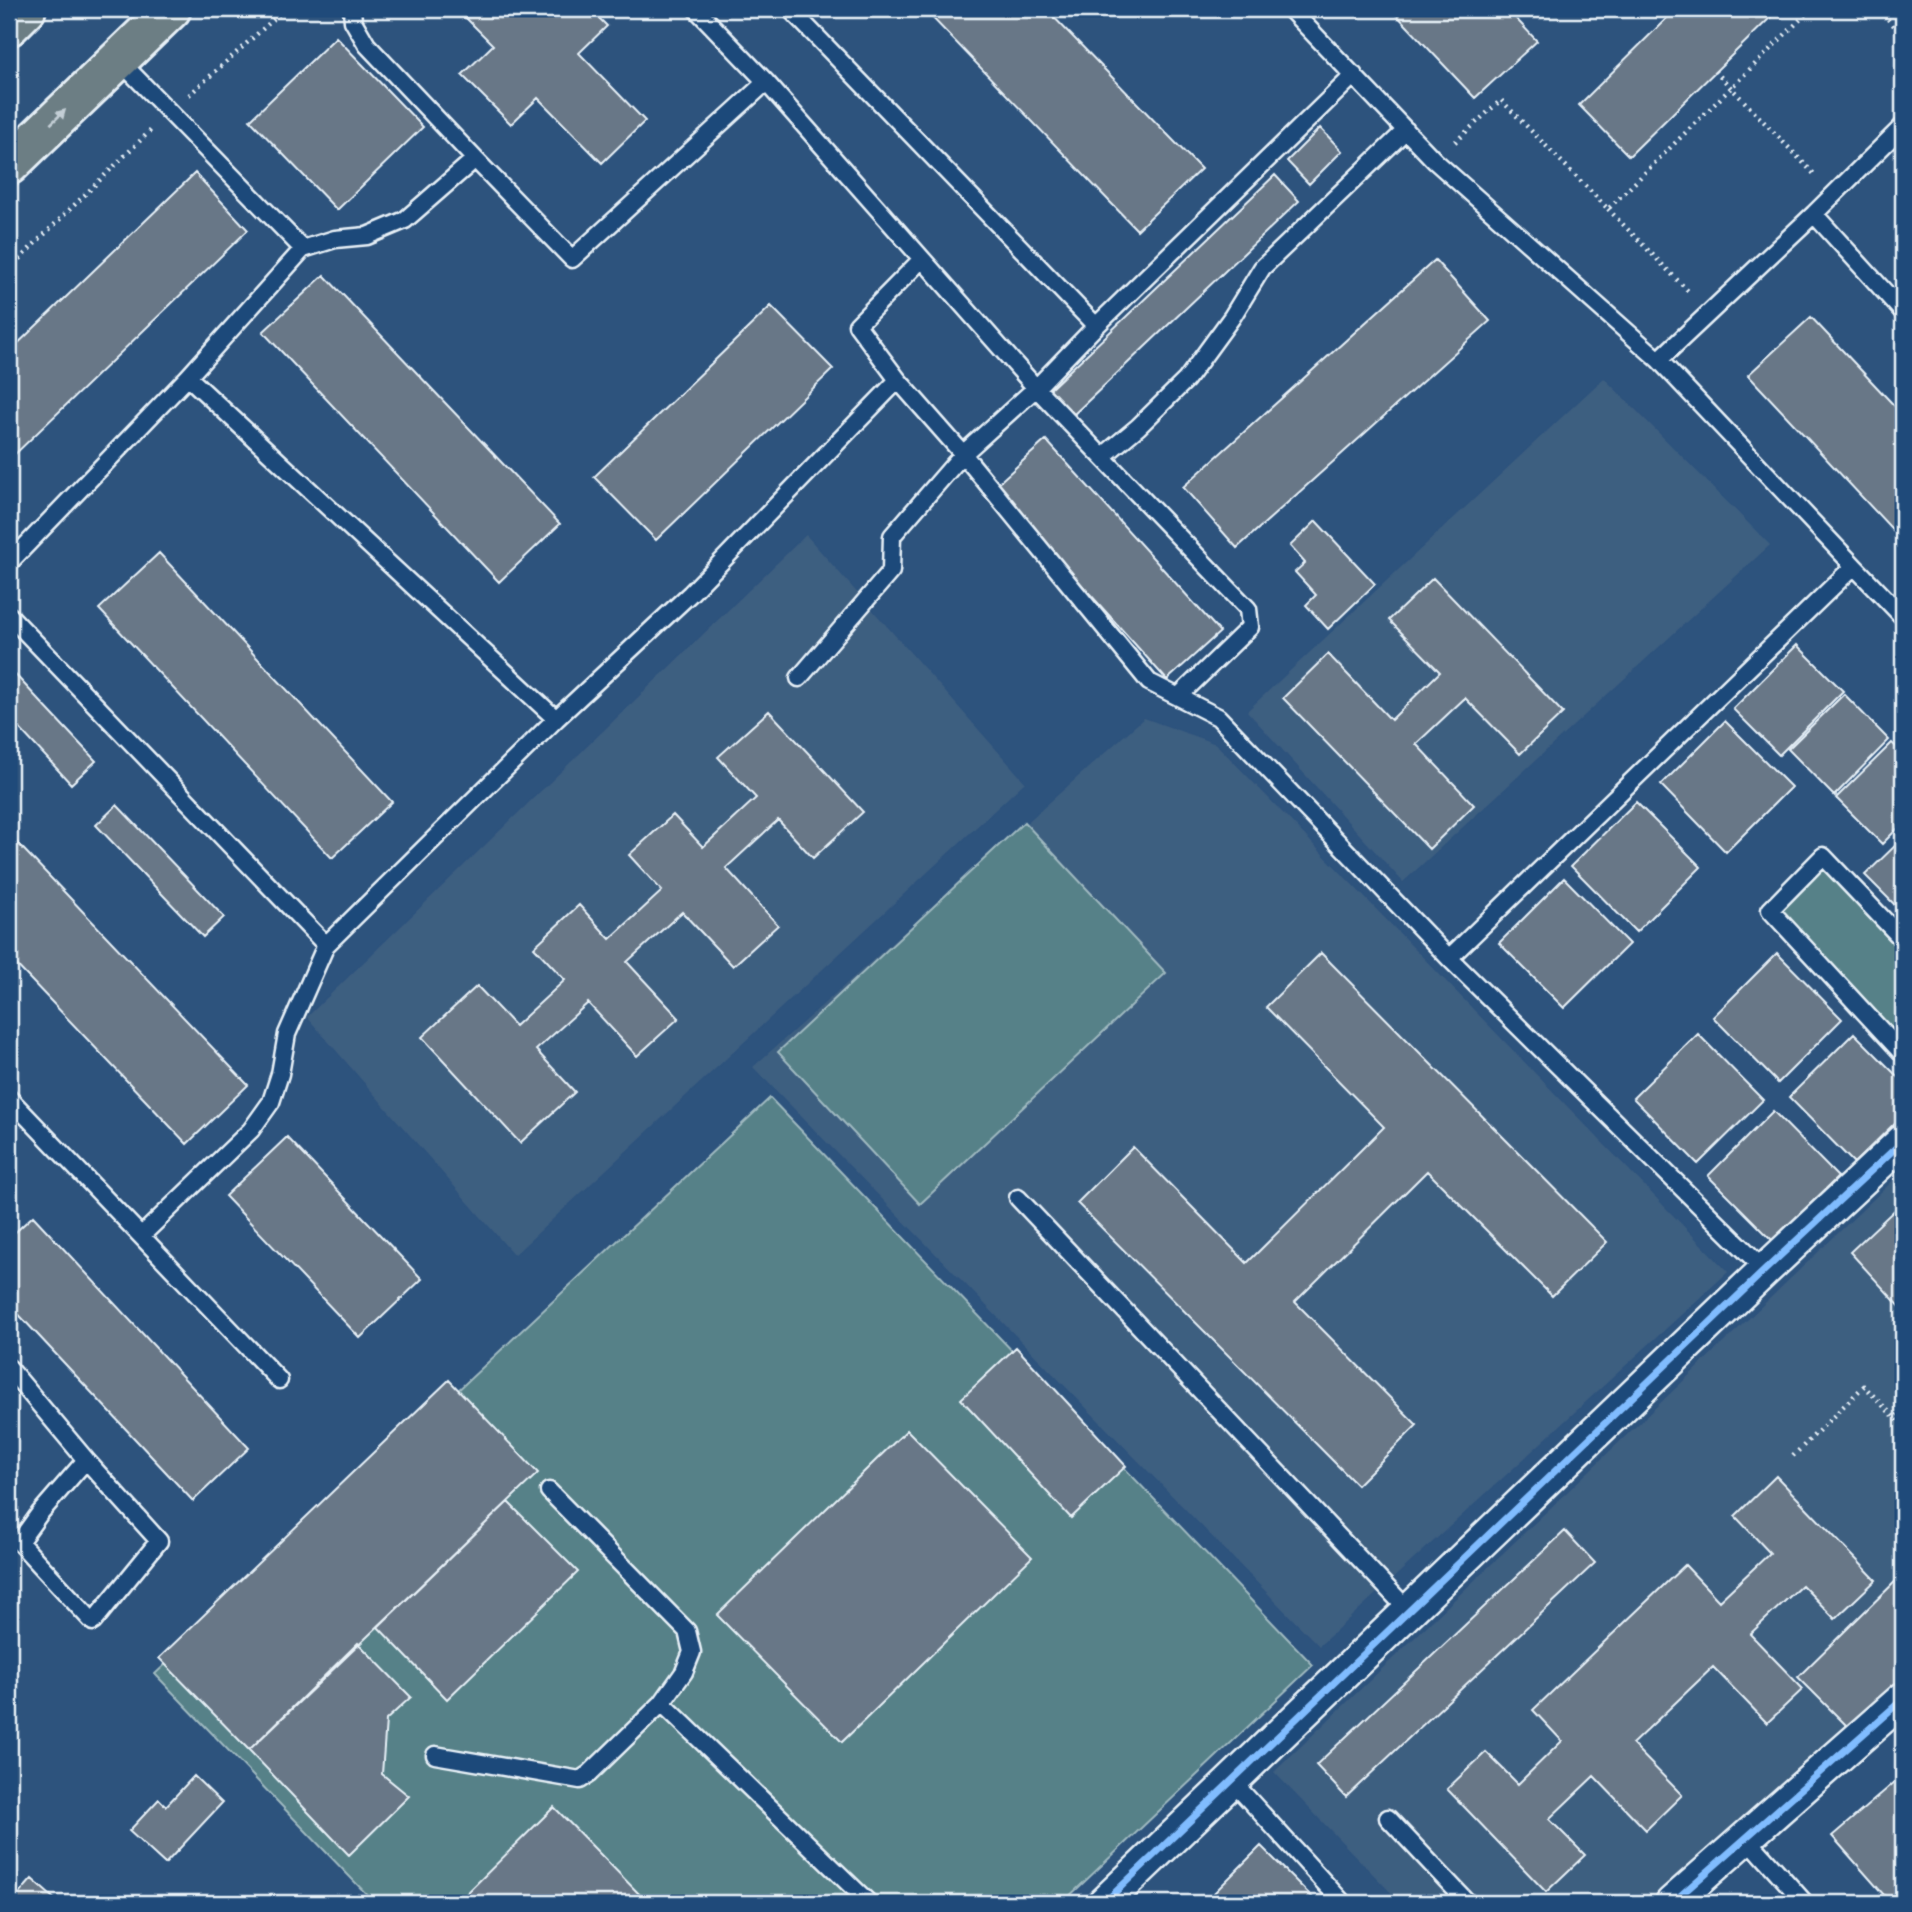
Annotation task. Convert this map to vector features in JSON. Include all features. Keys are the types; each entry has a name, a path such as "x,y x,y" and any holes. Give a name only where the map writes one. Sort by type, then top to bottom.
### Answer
{"main road":[{"path":"9,26 26,9"},
{"path":"12,157 171,9"}],"street":[{"path":"1104,1903 1903,1141"},
{"path":"1672,1903 1903,1699"}],"lane":[{"path":"352,9 353,21 366,45 572,259 766,82"},
{"path":"696,9 766,82 1036,388 1248,609 1250,627 1178,697"},
{"path":"790,9 1096,326"},
{"path":"1290,9 1435,161 1658,360 1903,617"},
{"path":"118,59 303,249"},
{"path":"799,678 891,571 892,536 963,454 1036,388 1354,75"},
{"path":"1658,360 1814,214 1903,126"},
{"path":"1102,457 1138,427 1185,380 1231,317 1262,268 1406,130"},
{"path":"9,563 188,377 303,249 335,239 367,236 405,220 475,159"},
{"path":"1814,214 1903,312"},
{"path":"921,260 857,325 898,380 963,454 1149,682 1218,717 1449,958 1765,1270"},
{"path":"188,377 556,719"},
{"path":"142,1235 251,1130 271,1102 280,1074 287,1034 326,945 556,719 690,594 898,380"},
{"path":"1449,958 1854,566"},
{"path":"9,615 326,945"},
{"path":"1903,940 1824,856 1770,910 1903,1054"},
{"path":"9,1098 279,1380"},
{"path":"1018,1198 1409,1611"},
{"path":"9,1368 159,1541 93,1622 19,1542 86,1460"},
{"path":"435,1755 580,1780 662,1703 684,1672 692,1652 687,1630 549,1491"},
{"path":"662,1703 869,1903"},
{"path":"1232,1781 1343,1903"},
{"path":"1388,1818 1468,1903"},
{"path":"1746,1837 1805,1903"}],"path":[{"path":"9,269 170,112 285,9"},
{"path":"1608,209 1811,9"},
{"path":"1878,9 1903,35"},
{"path":"1715,71 1834,194"},
{"path":"1435,161 1501,100 1709,313"},
{"path":"1793,1456 1864,1386 1903,1427"},
{"path":"1895,1418 1903,1409"}],"shaded area":[{"path":"1604,378 1770,545 1403,882 1247,711"},
{"path":"806,535 1025,782 514,1255 307,1017"},
{"path":"1144,718 1216,744 1728,1272 1319,1646 753,1067"},
{"path":"1903,1171 1903,1689 1869,1723 1651,1903 1401,1903 1274,1772"}],"green space":[{"path":"1024,822 1166,973 920,1204 778,1052"},
{"path":"1822,867 1903,954 1903,1040 1780,911"},
{"path":"770,1098 1313,1665 1062,1903 375,1903 155,1674"}],"building":[{"path":"457,9 590,9 607,26 579,53 645,121 602,163 538,98 511,124 462,75 493,45"},
{"path":"924,9 1046,9 1201,169 1137,230"},
{"path":"1391,9 1507,9 1537,41 1475,98"},
{"path":"1676,9 1779,9 1629,156 1579,105"},
{"path":"336,37 423,127 337,210 250,120"},
{"path":"1320,128 1342,151 1309,184 1287,161"},
{"path":"195,173 248,230 9,460 9,352"},
{"path":"1275,175 1299,201 1072,416 1048,391"},
{"path":"1435,260 1490,321 1237,548 1183,487"},
{"path":"324,275 560,524 499,582 263,332"},
{"path":"771,306 833,369 656,540 594,477"},
{"path":"1811,317 1903,415 1903,541 1748,375"},
{"path":"1046,440 1220,632 1167,680 994,487"},
{"path":"1316,521 1375,584 1328,629 1306,605 1316,595 1295,572 1305,563 1290,546"},
{"path":"159,553 392,802 332,858 99,609"},
{"path":"1433,578 1563,713 1520,754 1465,698 1416,744 1474,805 1429,849 1283,698 1328,654 1391,720 1440,672 1389,620"},
{"path":"1797,645 1843,691 1779,755 1733,709"},
{"path":"9,668 96,761 71,784 9,717"},
{"path":"1844,694 1889,740 1834,796 1788,749"},
{"path":"769,711 863,812 813,858 778,820 726,868 778,925 733,966 682,912 627,962 679,1018 637,1056 588,1003 536,1050 575,1092 520,1143 422,1037 477,986 515,1026 565,980 534,947 579,905 610,939 662,891 629,855 673,815 703,847 756,798 718,757"},
{"path":"1725,721 1791,787 1726,852 1661,785"},
{"path":"1892,743 1903,753 1903,823 1882,844 1836,798"},
{"path":"1636,802 1701,867 1636,932 1571,866"},
{"path":"117,805 224,917 203,937 96,825"},
{"path":"9,834 248,1085 187,1144 9,957"},
{"path":"1903,838 1903,913 1865,875"},
{"path":"1564,878 1629,944 1564,1008 1499,943"},
{"path":"1321,953 1607,1242 1552,1296 1427,1171 1295,1302 1417,1425 1357,1485 1077,1203 1133,1147 1247,1263 1384,1127 1266,1007"},
{"path":"1777,953 1842,1019 1778,1083 1713,1017"},
{"path":"1854,1033 1903,1082 1903,1115 1854,1163 1789,1097"},
{"path":"1698,1034 1763,1100 1698,1164 1633,1098"},
{"path":"1773,1111 1838,1177 1773,1241 1708,1176"},
{"path":"287,1137 422,1279 360,1338 225,1196"},
{"path":"1903,1202 1903,1310 1850,1252"},
{"path":"33,1216 249,1448 193,1501 9,1304 9,1238"},
{"path":"1016,1347 1126,1466 1071,1518 961,1399"},
{"path":"449,1380 538,1473 249,1750 159,1658"},
{"path":"907,1430 1032,1557 842,1742 717,1615"},
{"path":"1776,1476 1876,1580 1835,1619 1802,1585 1750,1634 1803,1689 1767,1723 1713,1667 1632,1744 1682,1795 1646,1830 1594,1776 1549,1819 1585,1855 1546,1892 1447,1789 1486,1752 1518,1784 1562,1741 1533,1710 1685,1565 1719,1601 1770,1553 1735,1516"},
{"path":"508,1502 578,1572 447,1699 378,1627"},
{"path":"1565,1531 1595,1563 1346,1797 1316,1765"},
{"path":"1903,1574 1903,1683 1853,1732 1798,1677"},
{"path":"358,1643 411,1697 386,1720 382,1774 409,1796 349,1855 249,1750"},
{"path":"194,1776 222,1803 165,1864 129,1831 159,1799 166,1806"},
{"path":"1896,1781 1903,1788 1903,1903 1891,1903 1832,1836"},
{"path":"554,1807 648,1903 457,1903"},
{"path":"1261,1846 1318,1903 1204,1903"},
{"path":"32,1879 59,1903 9,1903 9,1891 16,1897"}],"cycle path":[{"path":"1104,1903 1903,1141"},
{"path":"1672,1903 1903,1699"}]}
